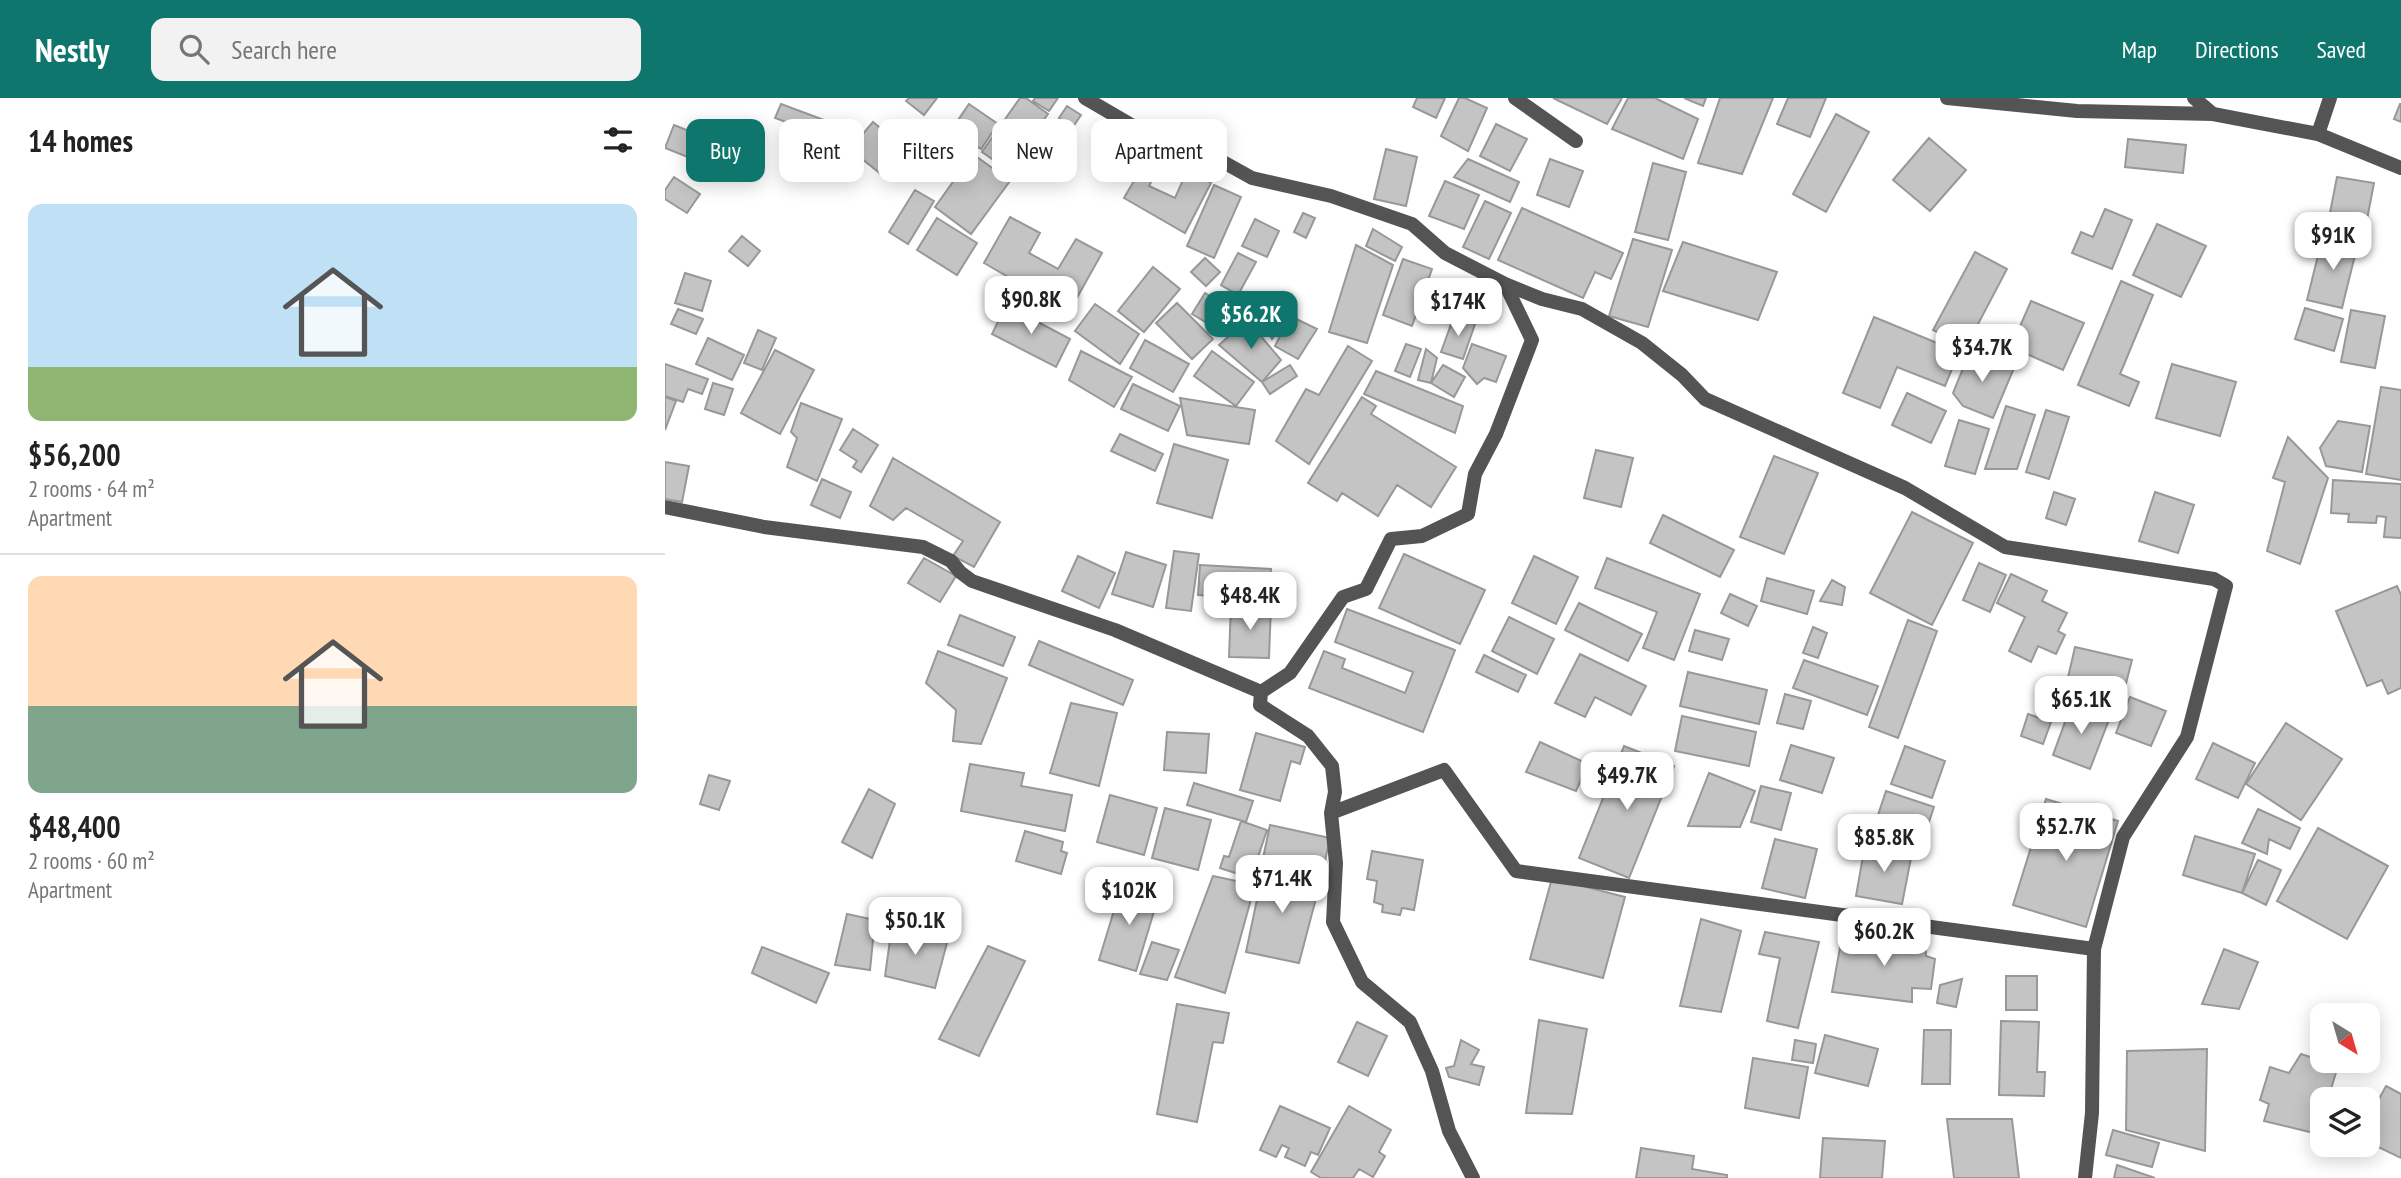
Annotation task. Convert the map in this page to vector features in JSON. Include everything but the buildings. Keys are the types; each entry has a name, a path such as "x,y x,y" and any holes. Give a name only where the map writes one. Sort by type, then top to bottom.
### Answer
{"street":[{"path":"1085,98 1145,133 1170,136 1200,154 1225,163 1252,178 1331,196 1412,224 1445,254 1542,299 1582,309 1642,343 1682,375 1705,399 1905,488 2004,547 2214,579 2227,586 2187,737 2123,837 2094,949 2092,1113 2085,1178"},
{"path":"1515,98 1576,141"},
{"path":"1947,98 2077,111 2213,114 2318,135 2401,167"},
{"path":"2194,98 2213,114"},
{"path":"2318,135 2330,98"},
{"path":"1261,692 1290,673 1343,597 1366,589 1391,539 1422,536 1468,514 1475,474 1496,434 1532,340 1505,284"},
{"path":"665,507 764,527 923,547 951,561 972,581 1115,630 1261,692"},
{"path":"1261,692 1260,705 1308,736 1332,766 1335,792 1331,813 1336,863 1333,922 1362,982 1410,1022 1432,1071 1450,1131 1473,1178"},
{"path":"1331,813 1444,769 1516,871 2094,949"}]}
